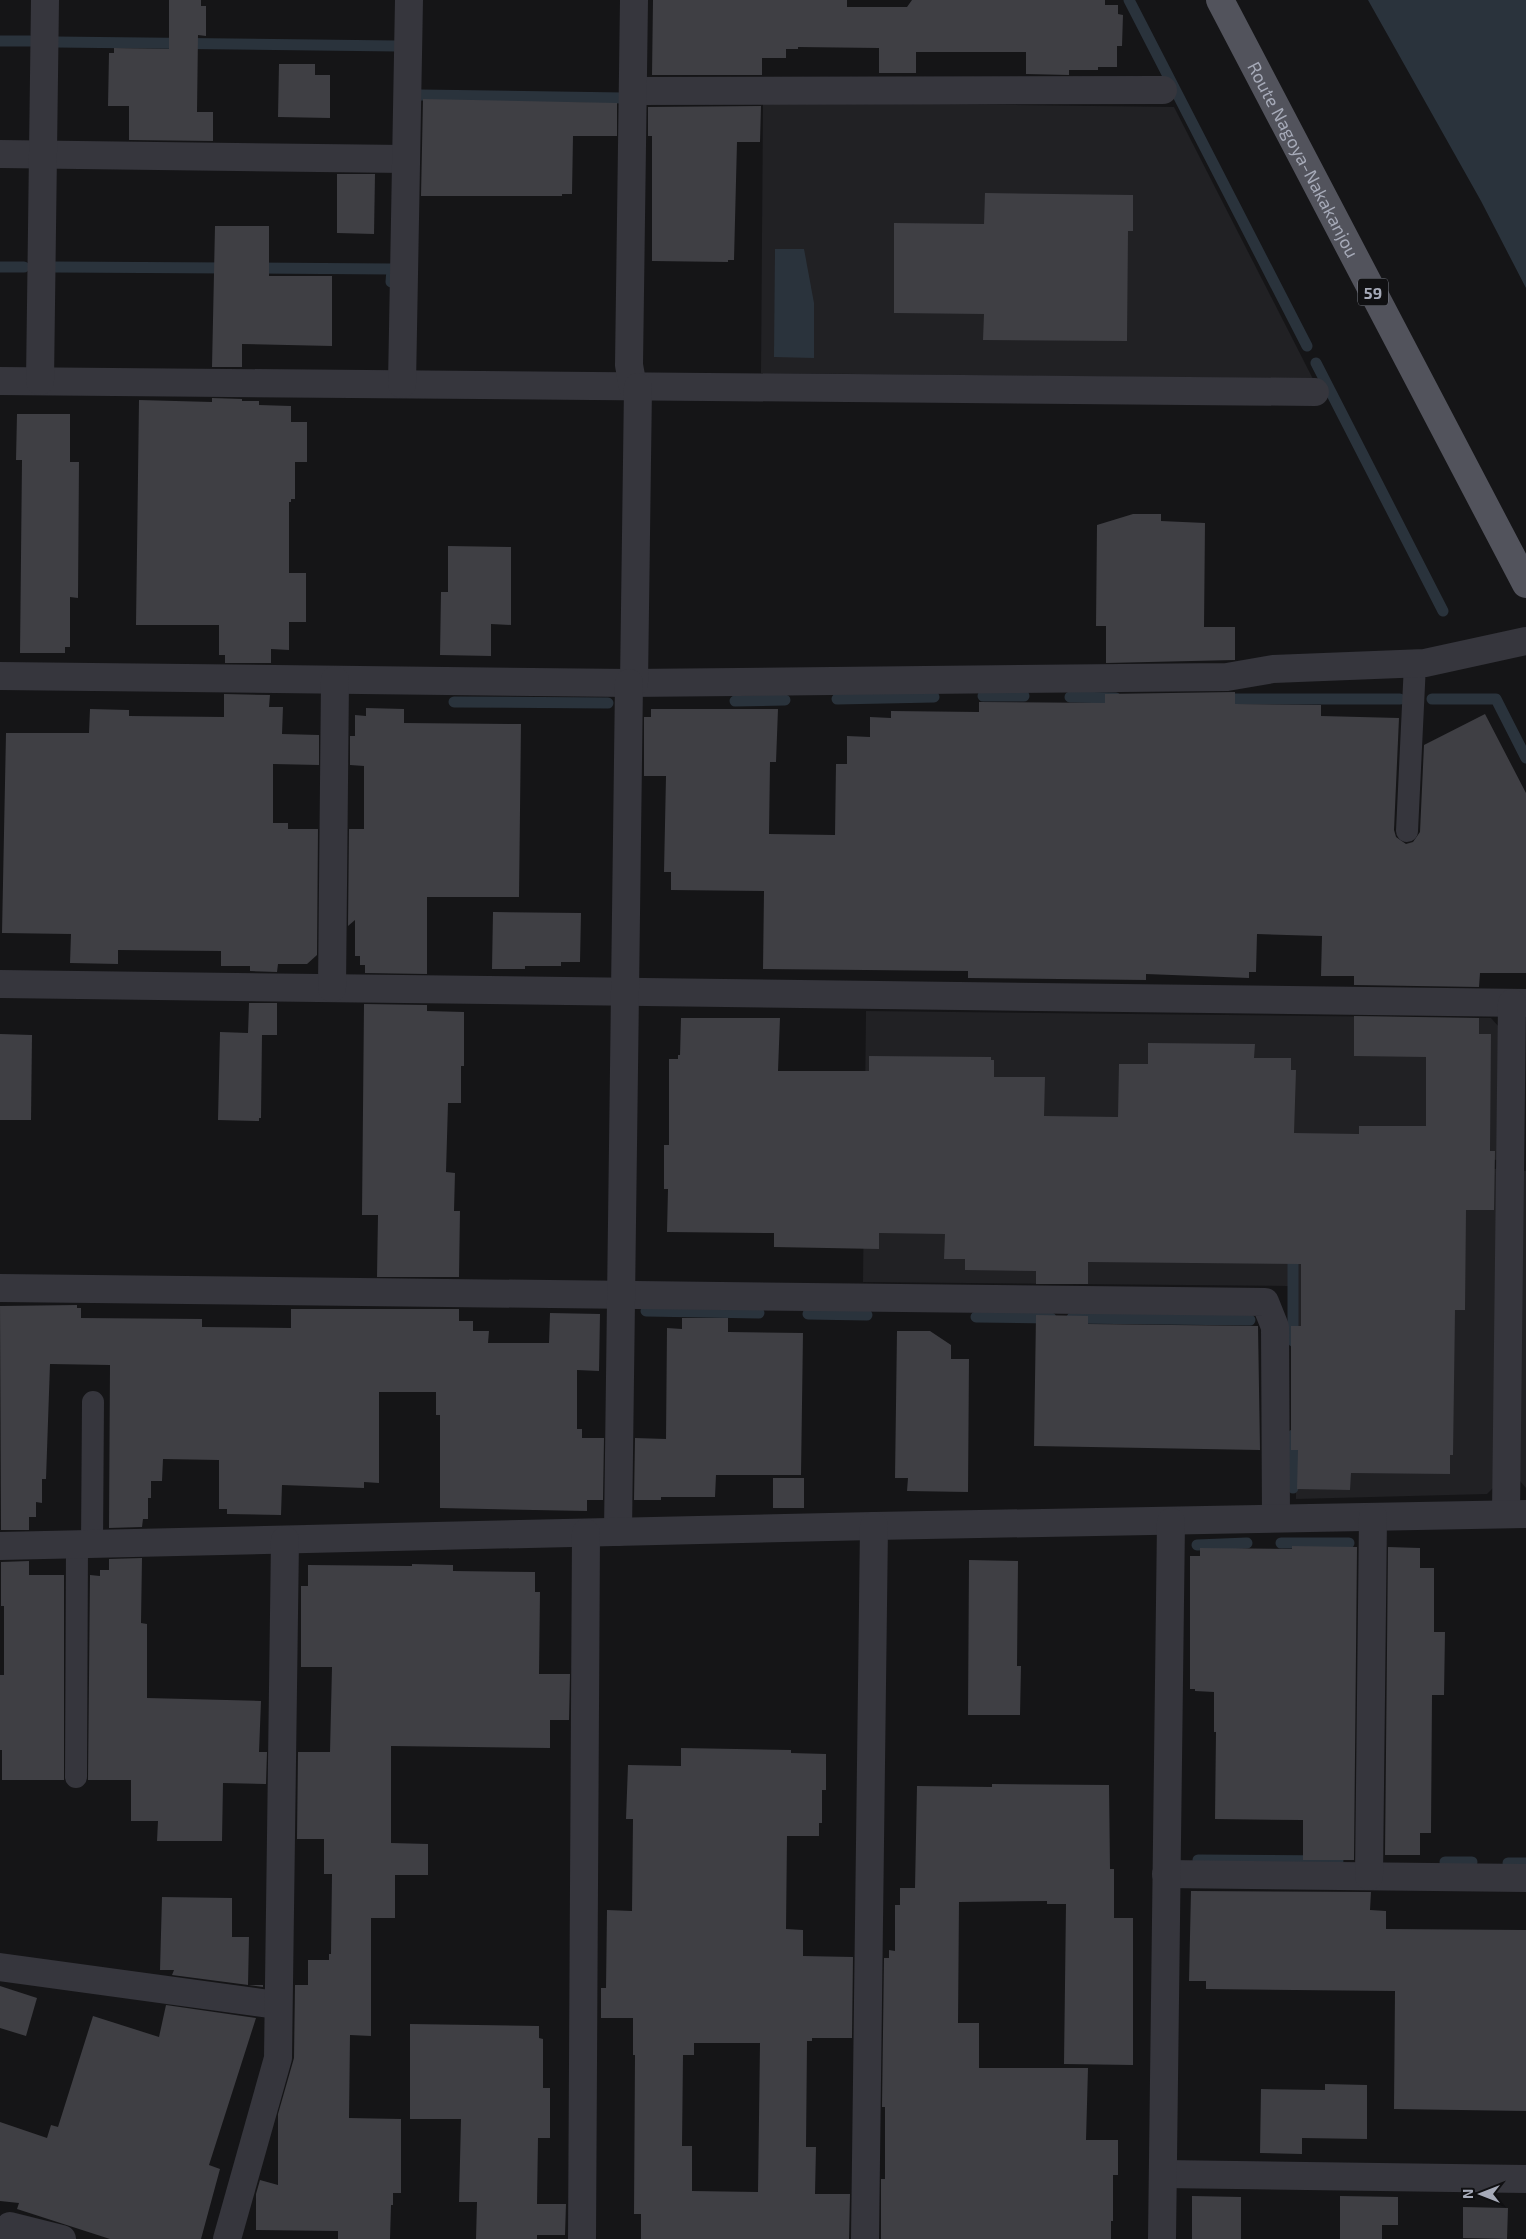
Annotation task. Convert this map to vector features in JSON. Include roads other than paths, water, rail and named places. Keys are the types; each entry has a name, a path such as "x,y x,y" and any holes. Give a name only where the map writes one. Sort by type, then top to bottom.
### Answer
{"main road":[{"name":"Route Nagoya-Nakakanjou","path":"1220,0 1526,584"}],"street":[{"path":"40,381 45,0"},
{"path":"402,384 409,0"},
{"path":"618,1532 635,387 630,364 634,0"},
{"path":"633,91 1163,90"},
{"path":"0,154 405,159"},
{"path":"0,380 1315,392"},
{"path":"0,676 631,683 1227,677 1273,669 1415,664 1473,654 1526,641"},
{"path":"332,988 335,680"},
{"path":"0,984 1519,1003 1516,1514 586,1532 0,1546"},
{"path":"0,1288 1265,1302 1275,1327 1276,1518"},
{"path":"1369,1876 1373,1517"},
{"path":"1162,2239 1171,1522"},
{"path":"865,2239 874,1526"},
{"path":"582,2239 586,1532"},
{"path":"227,2239 278,2058 277,2005 285,1540"},
{"path":"1166,1874 1526,1878"},
{"path":"0,1967 277,2005"},
{"path":"1162,2174 1526,2179"},
{"path":"6,2239 10,2226 62,2239"}],"lane":[{"path":"1407,831 1415,664"},
{"path":"76,1777 85,1544 93,1402"}],"waterway":[{"path":"1129,0 1307,346"},
{"path":"0,41 30,41"},
{"path":"56,42 397,46"},
{"path":"421,95 624,98"},
{"path":"0,267 24,267"},
{"path":"54,267 230,268"},
{"path":"253,268 392,269 391,282"},
{"path":"1316,363 1443,611"},
{"path":"983,696 1024,696"},
{"path":"837,699 934,697"},
{"path":"1070,697 1116,698"},
{"path":"1231,699 1400,699"},
{"path":"1432,699 1496,699 1526,758"},
{"path":"735,701 785,700"},
{"path":"454,702 608,703"},
{"path":"1293,1250 1293,1341"},
{"path":"646,1311 759,1313"},
{"path":"808,1314 867,1315"},
{"path":"976,1317 1051,1318"},
{"path":"1072,1318 1250,1320"},
{"path":"1293,1435 1293,1488"},
{"path":"1197,1545 1247,1543"},
{"path":"1281,1543 1349,1543"},
{"path":"1198,1860 1338,1861"},
{"path":"1445,1862 1472,1862"},
{"path":"1508,1863 1526,1863"}]}
